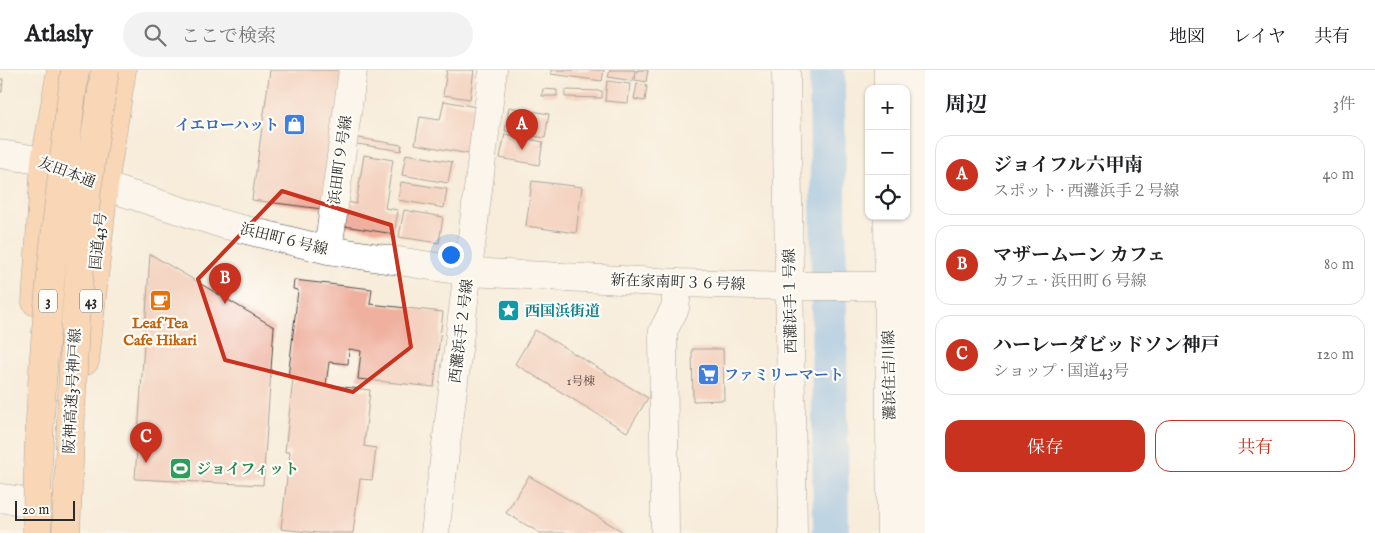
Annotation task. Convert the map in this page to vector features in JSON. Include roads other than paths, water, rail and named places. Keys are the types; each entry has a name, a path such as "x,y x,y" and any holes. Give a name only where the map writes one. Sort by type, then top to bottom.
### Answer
{"highway":[{"path":"24,533 12,499 45,161 61,70"},
{"name":"阪神高速3号神戸線","path":"37,533 46,319 60,185 76,70"},
{"name":"阪神高速3号神戸線","path":"66,533 76,312 87,190 105,70"},
{"name":"国道43号","path":"79,533 81,393 104,186 122,70"}],"street":[{"name":"浜田町９号線","path":"328,250 353,70"},
{"name":"西灘浜手２号線","path":"435,533 493,70"},
{"name":"西灘浜手１号線","path":"786,70 802,286 793,533"},
{"path":"888,70 888,85"},
{"path":"901,70 901,85"},
{"path":"913,70 916,533"},
{"name":"友田本通","path":"0,154 45,161 104,186"},
{"name":"浜田町６号線","path":"104,186 222,224 328,250 469,272"},
{"name":"灘浜住吉川線","path":"888,220 890,533"},
{"path":"902,220 905,533"},
{"name":"新在家南町３６号線","path":"469,272 678,283 888,286"},
{"path":"665,533 663,331 675,308 678,283"}],"waterway":[{"path":"827,70 831,533"}],"place":[{"name":"イエローハット","path":"295,125"},
{"name":"ジョイフル六甲南","path":"522,150"},
{"name":"Leaf Tea Cafe Hikari","path":"160,300"},
{"name":"マザームーン カフェ","path":"225,304"},
{"name":"西国浜街道","path":"509,311"},
{"name":"ファミリーマート","path":"708,375"},
{"name":"ハーレーダビッドソン神戸","path":"146,463"},
{"name":"ジョイフィット","path":"180,469"}]}
